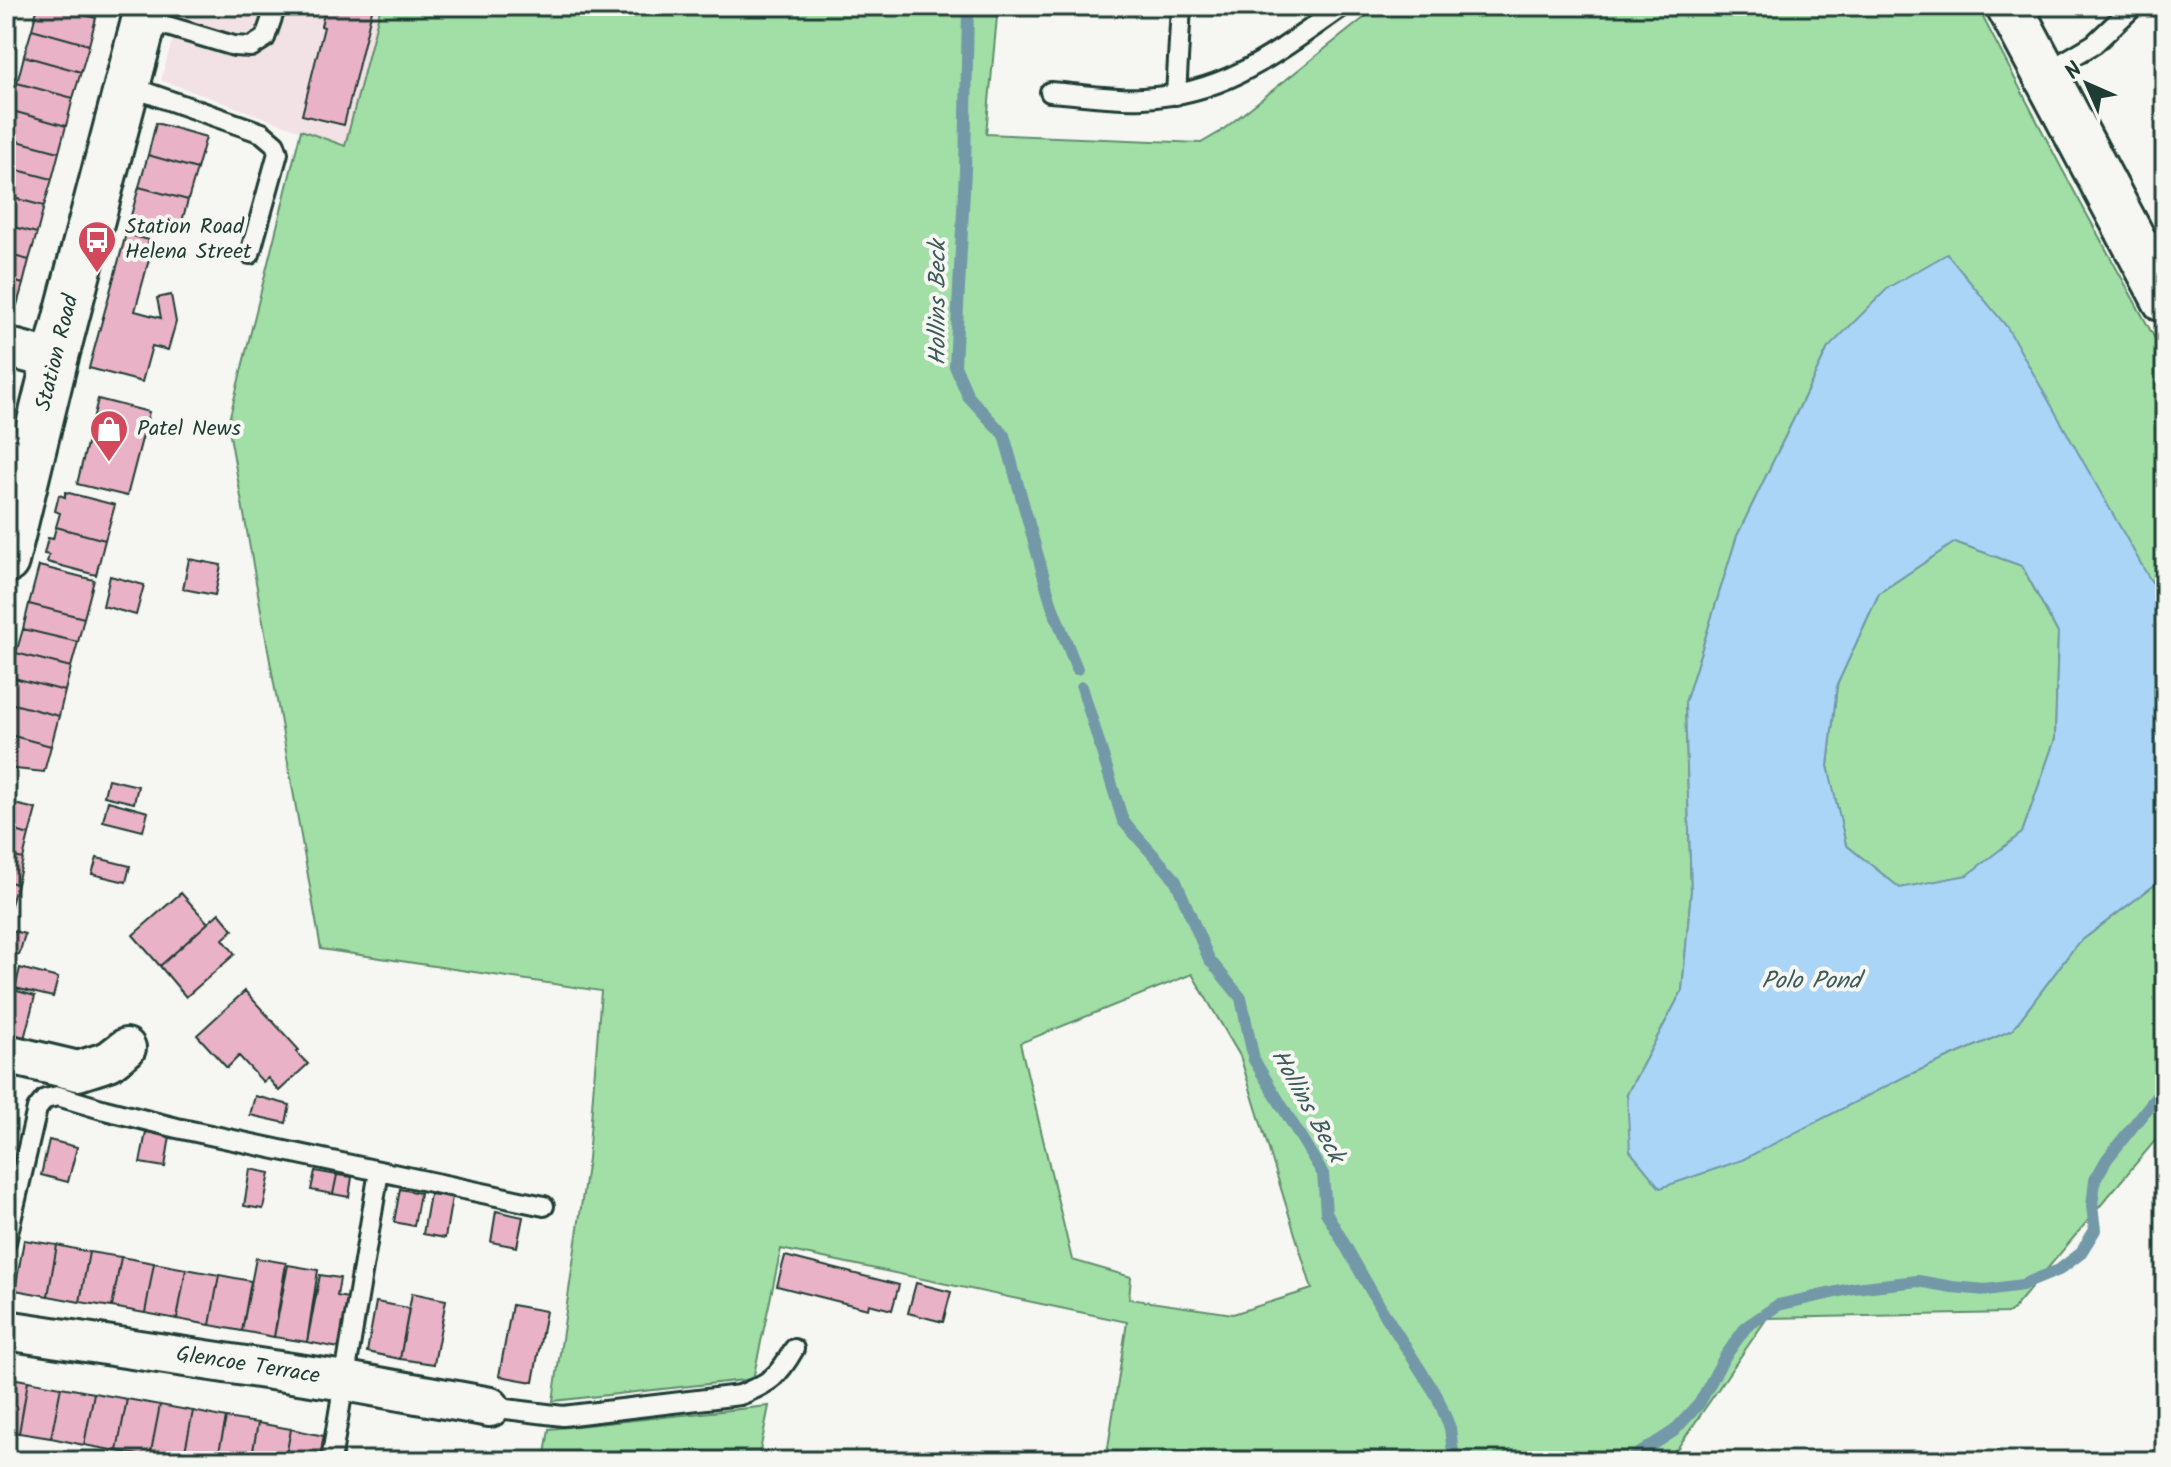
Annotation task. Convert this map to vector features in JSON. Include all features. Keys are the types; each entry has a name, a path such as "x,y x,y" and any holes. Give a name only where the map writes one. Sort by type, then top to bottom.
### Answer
{"street":[{"path":"2009,6 2165,300"},
{"name":"Station Road","path":"6,561 146,12"},
{"path":"6,347 55,360"},
{"path":"6,1054 78,1071 109,1061 126,1048"},
{"name":"Glencoe Terrace","path":"6,1330 345,1381 490,1407"}],"lane":[{"path":"146,12 234,46 251,47 265,38 276,6"},
{"path":"1176,95 1181,6"},
{"path":"1050,92 1139,98 1202,89 1261,63 1343,6"},
{"path":"2045,73 2094,44 2134,6"},
{"path":"128,86 262,133 275,144 278,153 250,254"},
{"path":"6,1242 35,1114 40,1103 58,1096 177,1128 544,1206"},
{"path":"331,1461 379,1171"},
{"path":"490,1407 563,1416 740,1395 765,1385 782,1371 794,1349"}],"shaded area":[{"path":"182,6 381,6 345,147 161,80"}],"green space":[{"path":"381,6 998,6 986,134 1201,143 1220,132 1379,6 1977,6 2165,357 2165,600 2149,578 1828,348 1737,536 1685,703 1691,891 1682,991 1627,1094 1906,1076 2012,1030 2077,944 2165,877 2165,1129 2010,1313 1767,1318 1677,1449 1653,1461 1106,1461 1127,1322 781,1249 753,1379 553,1401 588,1159 601,991 321,949 228,424 301,130 345,146","holes":["1192,974 1240,1056 1312,1289 1233,1314 1129,1299 1131,1277 1072,1260 1020,1043"]},
{"path":"1955,542 2022,566 2058,633 2055,739 2022,833 1967,876 1900,888 1846,845 1828,766 1837,685 1879,593"},
{"path":"769,1406 758,1461 544,1461 549,1429"}],"water":[{"name":"Polo Pond","path":"1947,254 2007,327 2149,578 2165,600 2165,877 2077,944 2012,1030 1906,1076 1742,1160 1660,1188 1630,1151 1627,1094 1682,991 1691,891 1685,703 1737,536 1828,348 1889,287","holes":["1955,542 2022,566 2058,633 2055,739 2022,833 1967,875 1900,888 1846,845 1828,766 1837,685 1879,593"]}],"building":[{"path":"38,6 53,6 96,18 89,45 32,29"},
{"path":"326,6 373,6 344,125 302,115 324,27 321,26"},
{"path":"32,29 89,45 81,72 24,56"},
{"path":"24,56 81,72 73,98 17,83"},
{"path":"17,83 73,98 66,126 9,110"},
{"path":"9,110 66,126 59,152 6,138"},
{"path":"156,123 206,137 197,169 148,155"},
{"path":"6,138 59,152 52,179 6,167"},
{"path":"148,155 197,169 188,200 139,187"},
{"path":"6,167 52,179 44,206 6,196"},
{"path":"139,187 188,200 179,232 130,219"},
{"path":"6,196 44,206 37,233 6,225"},
{"path":"6,225 37,233 29,260 6,254"},
{"path":"126,234 149,240 146,251 151,252 135,311 161,318 157,298 171,295 176,322 168,350 152,346 142,382 89,368"},
{"path":"6,254 29,260 23,284 6,279"},
{"path":"6,279 23,284 17,305 6,311"},
{"path":"98,399 149,412 127,496 77,484"},
{"path":"65,492 115,505 105,540 56,527 60,513 55,511 59,495 65,497"},
{"path":"56,527 105,540 96,575 47,562 49,555 44,554 48,538 53,539"},
{"path":"189,559 221,565 215,595 183,589"},
{"path":"39,566 94,580 84,618 29,604"},
{"path":"110,576 144,585 136,615 103,606"},
{"path":"29,604 84,618 78,642 23,629"},
{"path":"23,629 78,642 71,667 16,653"},
{"path":"16,653 71,667 65,691 10,677"},
{"path":"10,677 65,691 59,716 6,702"},
{"path":"6,702 59,716 51,746 6,734"},
{"path":"6,734 51,746 44,772 6,768"},
{"path":"108,779 138,786 134,803 104,796"},
{"path":"108,801 148,812 143,831 103,821"},
{"path":"6,802 36,809 29,835 6,828"},
{"path":"6,828 29,835 23,859 6,855"},
{"path":"6,855 23,859 17,884 6,881"},
{"path":"97,858 130,866 126,882 92,874"},
{"path":"6,881 17,884 10,908 6,907"},
{"path":"181,893 208,923 160,966 133,935"},
{"path":"219,913 233,930 223,939 235,954 186,997 160,966"},
{"path":"6,929 25,934 19,955 6,951"},
{"path":"20,968 58,978 53,997 15,988"},
{"path":"6,988 35,996 24,1039 18,1037 15,1047 6,1044"},
{"path":"245,991 308,1064 279,1091 268,1078 263,1082 239,1056 227,1068 197,1035"},
{"path":"255,1096 290,1105 286,1123 250,1115"},
{"path":"146,1132 170,1136 165,1167 140,1163"},
{"path":"49,1140 77,1147 68,1182 41,1175"},
{"path":"250,1169 270,1173 263,1209 244,1206"},
{"path":"315,1171 337,1175 333,1194 311,1190"},
{"path":"337,1175 352,1177 349,1197 333,1194"},
{"path":"400,1189 420,1193 414,1226 394,1222"},
{"path":"430,1194 452,1197 445,1238 423,1234"},
{"path":"496,1211 523,1217 517,1247 491,1242"},
{"path":"24,1240 57,1245 48,1296 15,1290"},
{"path":"57,1245 89,1252 80,1302 48,1296"},
{"path":"89,1252 121,1257 112,1307 80,1302"},
{"path":"785,1256 899,1285 892,1310 869,1304 868,1309 777,1286"},
{"path":"121,1257 154,1263 145,1313 112,1307"},
{"path":"256,1258 286,1263 274,1337 242,1331"},
{"path":"154,1263 186,1269 177,1319 145,1313"},
{"path":"288,1265 318,1270 307,1342 274,1337"},
{"path":"186,1269 219,1275 210,1325 177,1319"},
{"path":"219,1275 251,1281 242,1331 210,1325"},
{"path":"320,1275 340,1278 337,1296 348,1298 339,1348 307,1342"},
{"path":"916,1283 951,1292 943,1322 908,1313"},
{"path":"412,1293 446,1300 434,1364 400,1359"},
{"path":"376,1302 409,1308 400,1359 367,1352"},
{"path":"512,1305 546,1311 533,1382 499,1376"},
{"path":"6,1377 28,1381 19,1433 6,1430"},
{"path":"28,1381 61,1387 51,1438 19,1433"},
{"path":"61,1387 94,1393 84,1445 51,1438"},
{"path":"94,1393 127,1399 117,1451 84,1445"},
{"path":"127,1399 160,1405 150,1457 117,1451"},
{"path":"160,1405 193,1411 183,1461 150,1457"},
{"path":"193,1411 226,1418 217,1461 183,1461"},
{"path":"226,1418 258,1423 251,1461 217,1461"},
{"path":"258,1423 291,1429 285,1461 251,1461"},
{"path":"291,1429 324,1436 319,1461 285,1461"}],"waterway":[{"name":"Hollins Beck","path":"968,6 965,171 955,366 968,396 1004,435 1052,606 1077,669"},
{"name":"Hollins Beck","path":"1082,687 1123,821 1175,879 1209,959 1241,998 1254,1060 1323,1174 1326,1212 1382,1310 1437,1396 1450,1428 1454,1461"},
{"path":"1628,1461 1674,1431 1699,1404 1724,1358 1746,1327 1778,1305 1854,1288 1918,1281 1986,1290 2022,1285 2059,1270 2080,1254 2095,1230 2092,1206 2095,1180 2107,1159 2165,1086"}],"place":[{"name":"Station Road Helena Street","path":"97,274"},
{"name":"Patel News","path":"109,463"}]}
